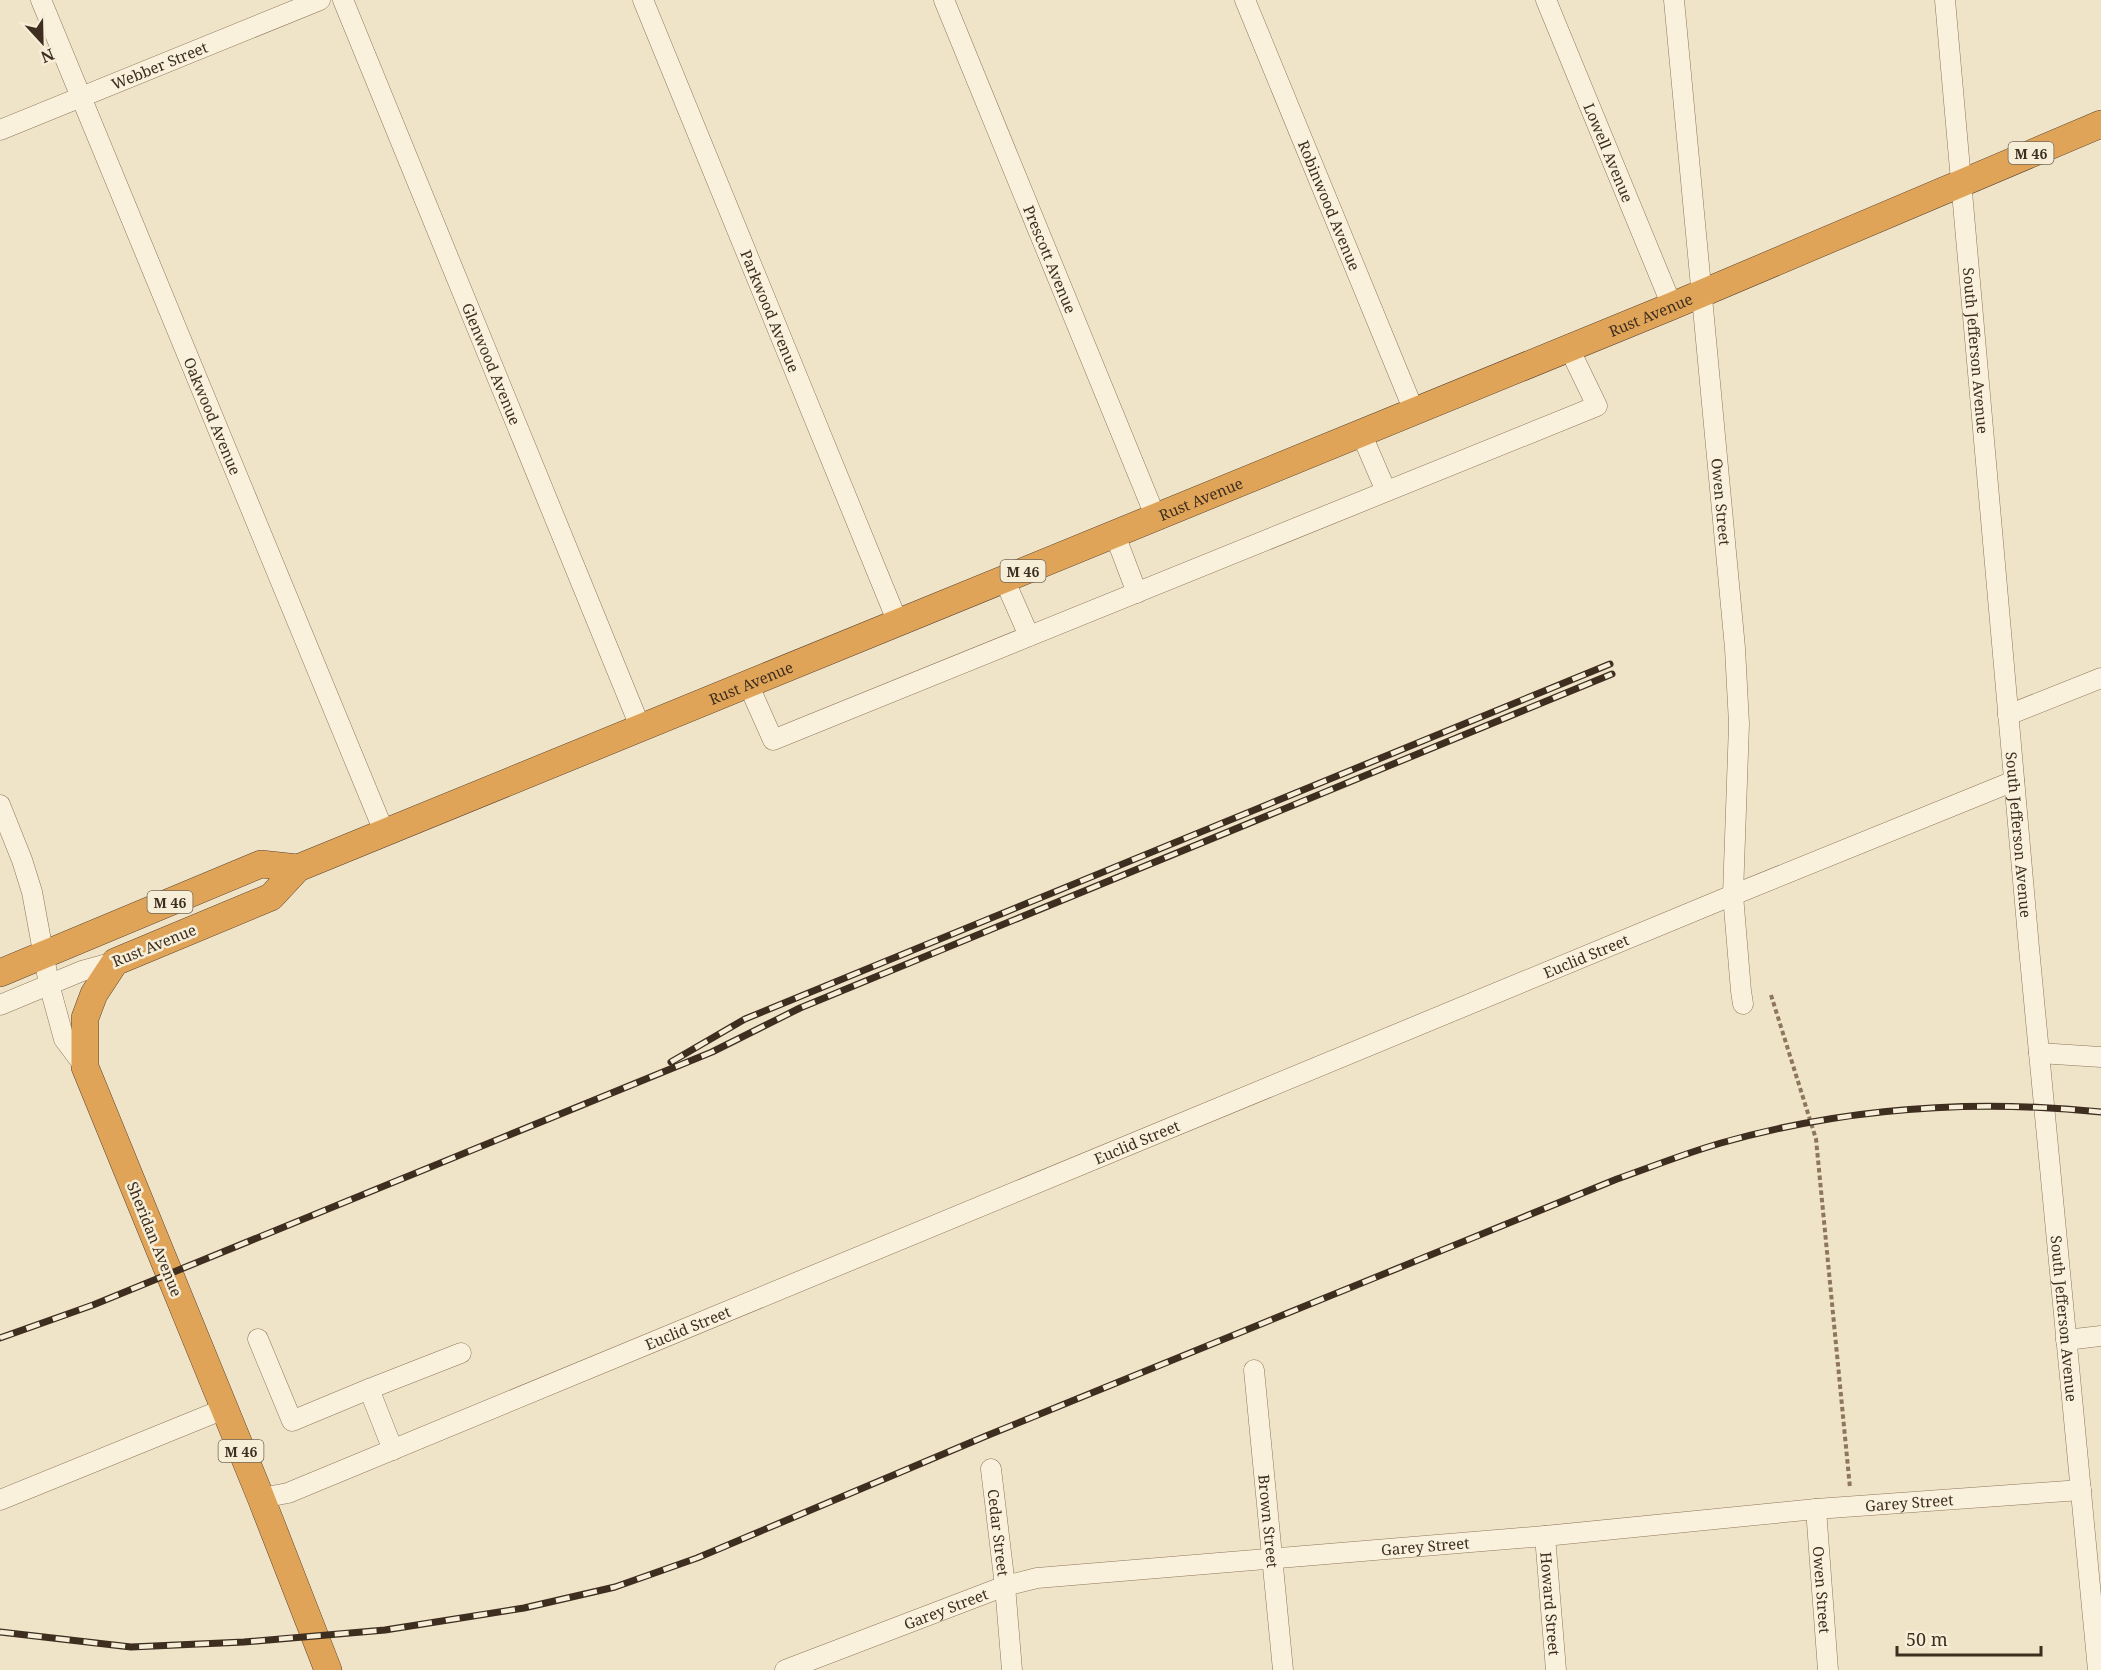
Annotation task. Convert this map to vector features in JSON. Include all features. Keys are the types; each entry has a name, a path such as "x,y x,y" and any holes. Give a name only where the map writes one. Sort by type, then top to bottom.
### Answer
{"highway":[{"name":"Rust Avenue","path":"115,962 271,897 298,868 1672,306 2101,124"},
{"name":"Rust Avenue","path":"0,973 261,864 298,868"},
{"name":"M 46","path":"85,1067 85,1018 94,994 115,962"},
{"name":"Sheridan Avenue","path":"85,1067 261,1498 328,1670"}],"street":[{"name":"Oakwood Avenue","path":"41,0 385,834"},
{"name":"Webber Street","path":"0,130 320,0"},
{"name":"Glenwood Avenue","path":"343,0 641,729"},
{"name":"Parkwood Avenue","path":"643,0 898,623"},
{"name":"Prescott Avenue","path":"944,0 1156,518"},
{"name":"Robinwood Avenue","path":"1245,0 1414,411"},
{"name":"Lowell Avenue","path":"1546,0 1672,306"},
{"name":"Owen Street","path":"1674,0 1735,648 1739,724 1733,895 1743,1004"},
{"name":"South Jefferson Avenue","path":"1946,0 2014,781 2098,1670"},
{"path":"748,684 773,740 1597,406 1569,348"},
{"path":"1361,433 1386,491"},
{"path":"1115,535 1137,593"},
{"path":"1004,579 1029,636"},
{"path":"2008,715 2101,678"},
{"name":"Euclid Street","path":"261,1498 288,1493 2014,781"},
{"name":"Sheridan Avenue","path":"2,815 22,860 32,892 49,984 64,1039 85,1067"},
{"name":"Rust Avenue","path":"0,1005 82,971 115,962"},
{"path":"2039,1053 2101,1057"},
{"path":"2066,1340 2101,1336"},
{"path":"258,1339 292,1421 461,1353"},
{"name":"Brown Street","path":"1254,1370 1283,1670"},
{"path":"369,1389 393,1450"},
{"path":"0,1500 224,1409"},
{"name":"Cedar Street","path":"991,1468 1012,1670"},
{"name":"Garey Street","path":"785,1670 1005,1586 1037,1578 1545,1536 1816,1509 2081,1490"},
{"name":"Owen Street","path":"1816,1509 1828,1670"},
{"name":"Howard Street","path":"1545,1536 1556,1670"}],"path":[{"path":"1771,995 1816,1139 1851,1495"}],"railway":[{"path":"671,1062 745,1019 1610,664"},
{"path":"0,1338 93,1305 712,1052 800,1008 1612,674"},
{"path":"0,1632 131,1647 244,1642 385,1630 524,1608 615,1587 697,1558 986,1436 1617,1179 1708,1147 1767,1131 1862,1114 2005,1106 2101,1112"}]}
